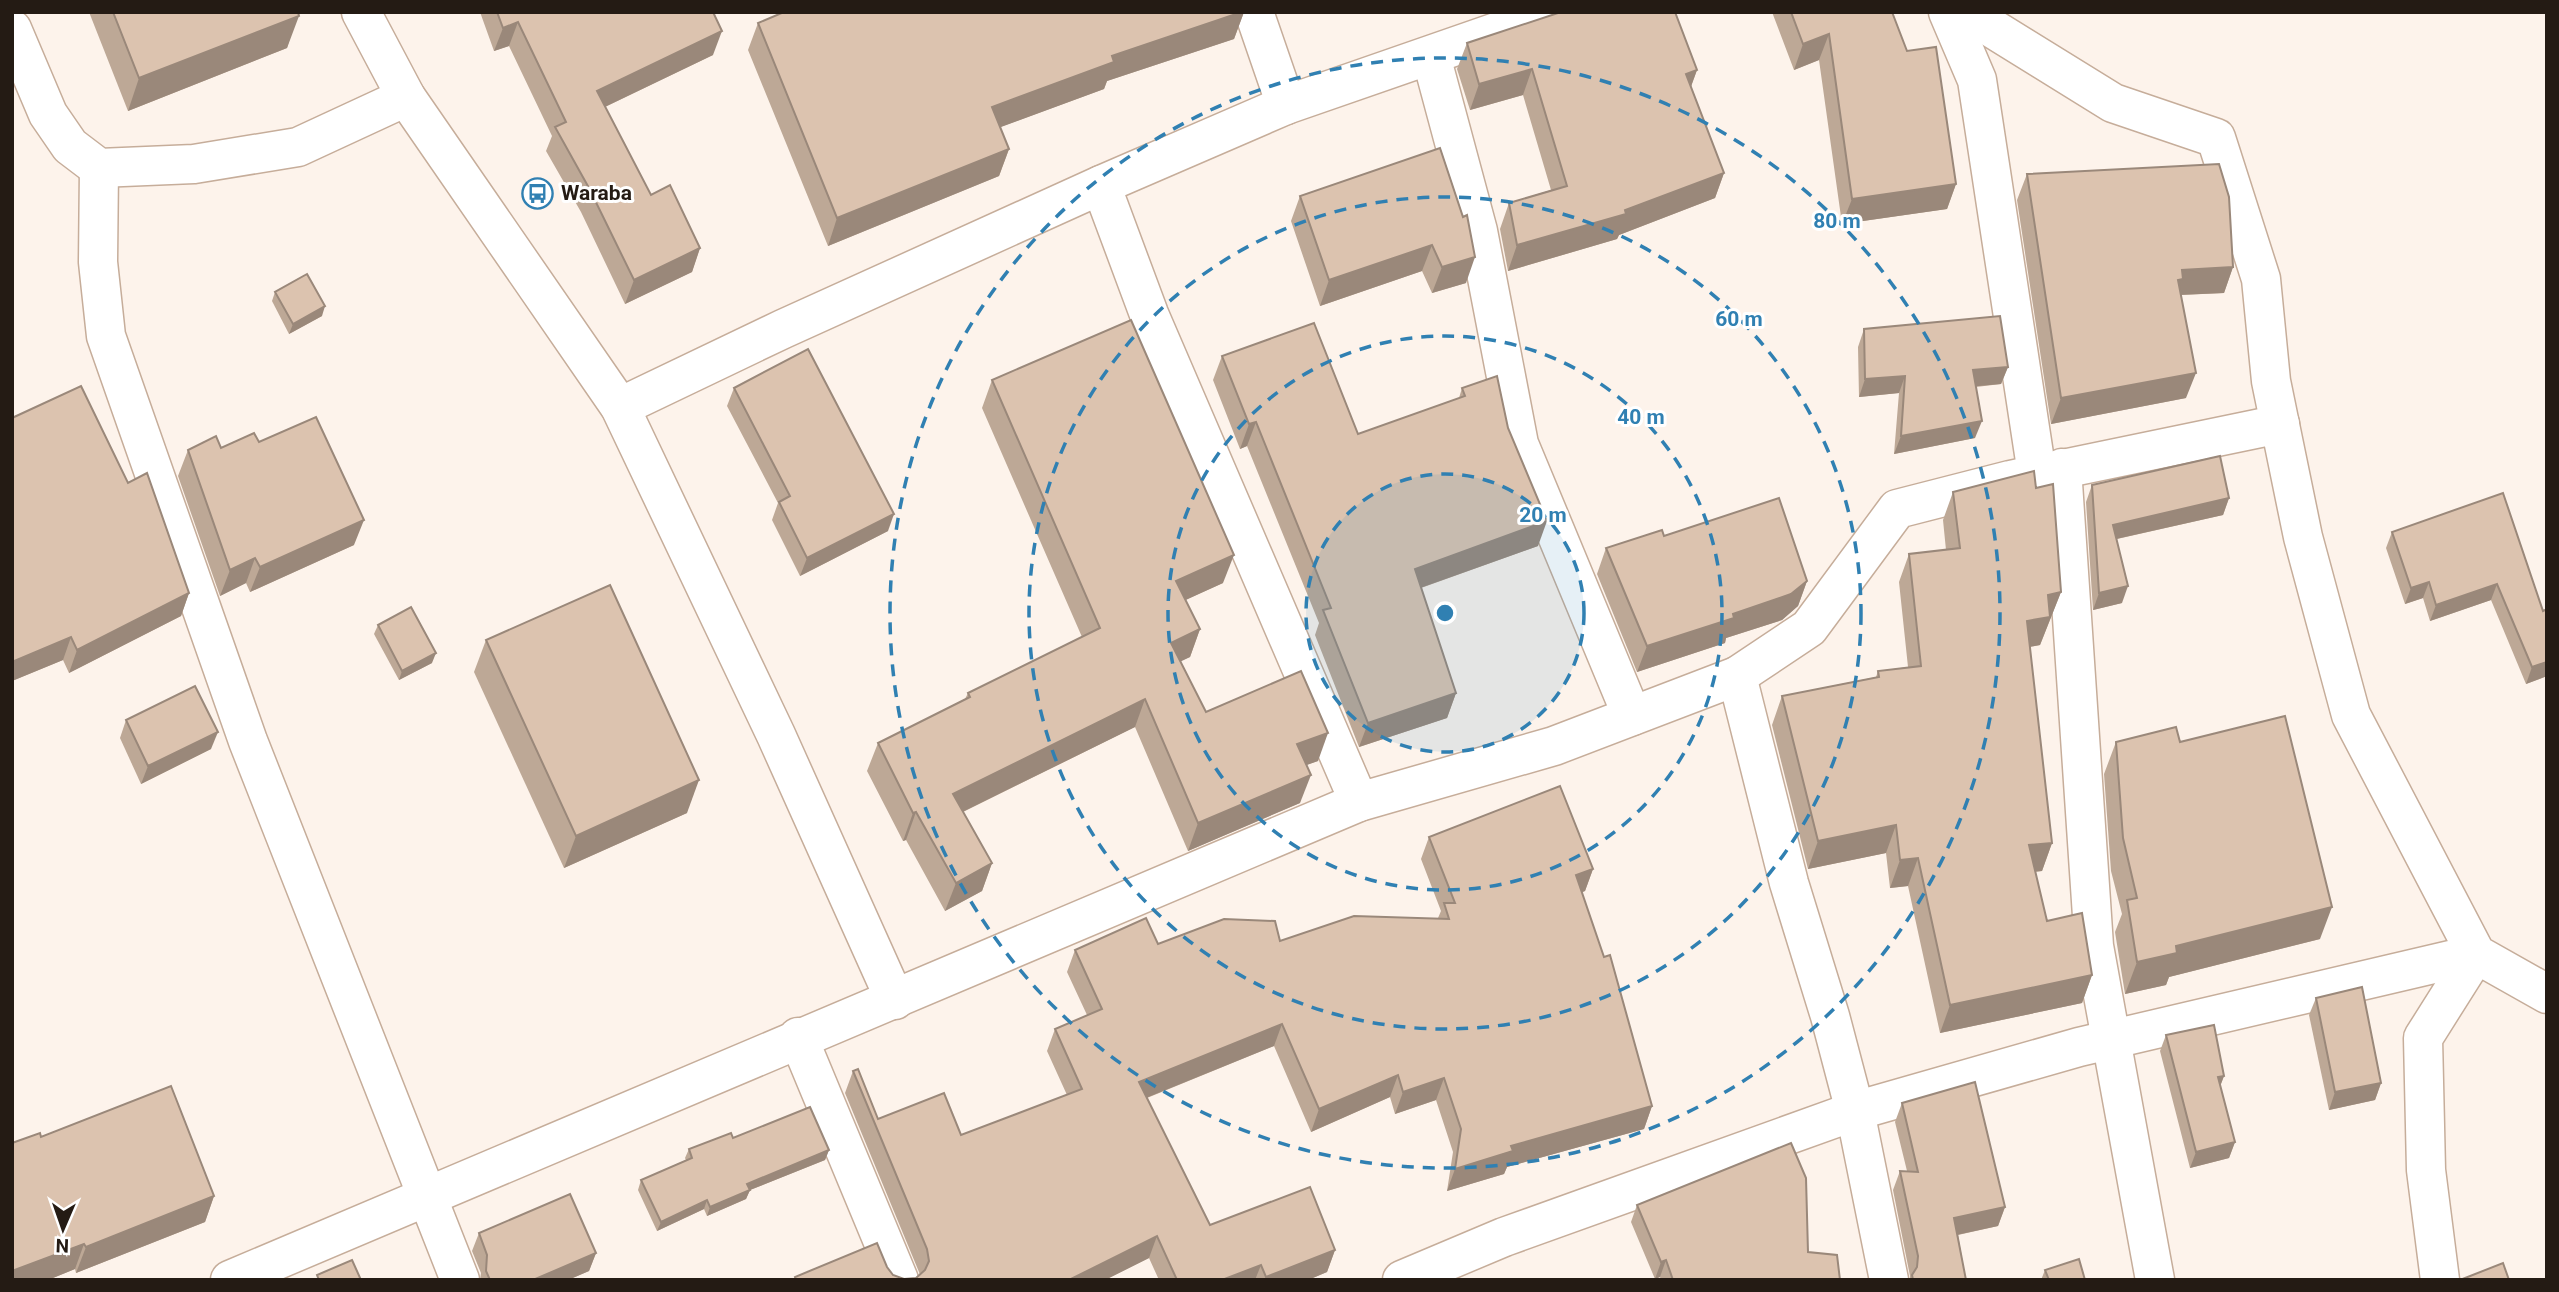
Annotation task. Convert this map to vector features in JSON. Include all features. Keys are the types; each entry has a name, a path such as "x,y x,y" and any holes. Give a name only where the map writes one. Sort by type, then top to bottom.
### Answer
{"street":[{"path":"361,12 407,97 620,407 776,735 895,1000"},
{"path":"1254,12 1286,105"},
{"path":"620,407 783,328 1286,105 1554,12"},
{"path":"1948,12 1977,80 2050,471 2094,946 2109,1040 2155,1280"},
{"path":"1966,12 2113,103 2216,138 2261,279 2271,380 2303,537 2351,715 2476,954 2547,993"},
{"path":"12,29 47,114 69,146 99,168 194,164 298,146 407,97"},
{"path":"1431,56 1478,232 1519,444 1632,716"},
{"path":"99,168 98,262 106,336 248,741 425,1197 460,1280"},
{"path":"1101,185 1149,314 1359,802"},
{"path":"230,1280 1359,802 1555,746 1737,676 1809,628 1897,509 2050,471 2280,424"},
{"path":"1737,676 1789,883 1830,1016 1854,1111 1889,1280"},
{"path":"1402,1280 1504,1237 1854,1111 2109,1040 2476,954"},
{"path":"2440,1280 2426,1170 2423,1038 2476,954"},
{"path":"799,1037 899,1280"}],"building":[{"path":"113,12 298,12 299,16 139,78"},
{"path":"497,12 713,12 722,31 597,91 651,195 670,185 700,248 634,280 589,188 555,127 566,122 518,22 503,28"},
{"path":"784,12 1242,12 1112,56 1114,62 992,107 1009,149 837,218 758,23"},
{"path":"1561,12 1675,12 1697,70 1686,74 1724,173 1625,210 1626,214 1517,245 1509,203 1567,186 1532,69 1479,84 1467,43"},
{"path":"1791,12 1892,12 1907,51 1936,47 1956,184 1852,199 1829,34 1803,44"},
{"path":"1440,148 1463,217 1467,215 1475,257 1442,267 1432,245 1329,280 1300,196"},
{"path":"2219,164 2229,197 2233,267 2182,270 2183,279 2178,280 2196,373 2061,398 2027,174"},
{"path":"307,274 325,306 293,324 275,292"},
{"path":"2000,316 2008,367 1973,370 1982,421 1901,436 1905,376 1865,379 1864,329"},
{"path":"1131,320 1234,555 1176,581 1200,629 1171,643 1206,712 1301,671 1328,733 1297,744 1311,775 1198,823 1145,699 953,794 992,863 956,883 916,812 913,813 878,743 970,697 968,693 1100,628 992,380"},
{"path":"1314,323 1358,434 1465,396 1462,388 1497,376 1508,428 1547,521 1415,569 1456,693 1368,723 1323,610 1331,608 1256,422 1249,424 1222,356"},
{"path":"808,349 894,514 807,558 779,502 790,496 734,388"},
{"path":"81,386 128,483 147,473 189,593 77,650 71,637 12,662 12,418"},
{"path":"316,417 364,520 260,567 255,558 230,570 188,450 216,436 221,448 254,433 259,442"},
{"path":"2220,456 2229,498 2113,525 2128,586 2099,593 2092,485"},
{"path":"2034,471 2036,488 2053,484 2061,592 2048,595 2050,617 2027,621 2052,843 2029,845 2047,921 2082,913 2092,975 1950,1005 1918,858 1900,860 1896,825 1818,841 1782,696 1879,677 1878,671 1921,666 1909,554 1960,548 1953,492"},
{"path":"2503,493 2543,611 2547,609 2547,662 2532,667 2497,584 2436,605 2429,582 2411,588 2392,532"},
{"path":"1779,498 1807,581 1791,594 1733,614 1734,618 1647,646 1606,548 1662,530 1664,536"},
{"path":"610,585 699,780 576,836 486,640"},
{"path":"411,607 436,653 402,671 378,625"},
{"path":"195,686 218,732 148,766 126,720"},
{"path":"2285,716 2332,907 2176,946 2177,953 2137,962 2127,900 2137,898 2123,838 2116,742 2176,727 2180,742"},
{"path":"1560,786 1593,869 1576,875 1604,957 1610,955 1652,1106 1511,1146 1513,1151 1455,1169 1461,1129 1444,1078 1403,1092 1398,1075 1319,1109 1282,1024 1139,1082 1210,1225 1310,1187 1335,1250 1266,1277 1261,1265 1222,1280 1177,1280 1157,1236 1069,1280 796,1280 795,1277 877,1243 893,1275 904,1279 916,1278 925,1270 929,1261 927,1249 853,1071 858,1069 878,1119 944,1093 961,1135 1082,1089 1055,1029 1102,1009 1075,950 1146,918 1158,944 1224,919 1275,921 1280,941 1354,916 1449,919 1444,903 1455,903 1429,837"},
{"path":"2362,987 2381,1083 2335,1092 2316,998"},
{"path":"2214,1025 2224,1076 2218,1077 2235,1142 2196,1152 2166,1035"},
{"path":"1975,1082 2005,1207 1954,1218 1966,1280 1913,1280 1918,1256 1900,1171 1918,1172 1902,1103"},
{"path":"171,1086 214,1196 86,1247 84,1244 12,1271 12,1143 40,1133 41,1137"},
{"path":"810,1107 829,1150 747,1184 750,1190 710,1207 707,1200 661,1222 641,1180 692,1158 689,1149 731,1133 733,1138"},
{"path":"1791,1143 1806,1178 1808,1252 1837,1255 1840,1280 1673,1280 1666,1260 1661,1262 1637,1205"},
{"path":"570,1194 596,1253 533,1280 490,1280 486,1271 487,1255 479,1233"},
{"path":"2079,1259 2085,1280 2049,1280 2045,1270"},
{"path":"352,1260 361,1280 319,1280 317,1275"},
{"path":"2503,1263 2509,1280 2460,1280"}],"place":[{"name":"Waraba","path":"538,193"}]}
